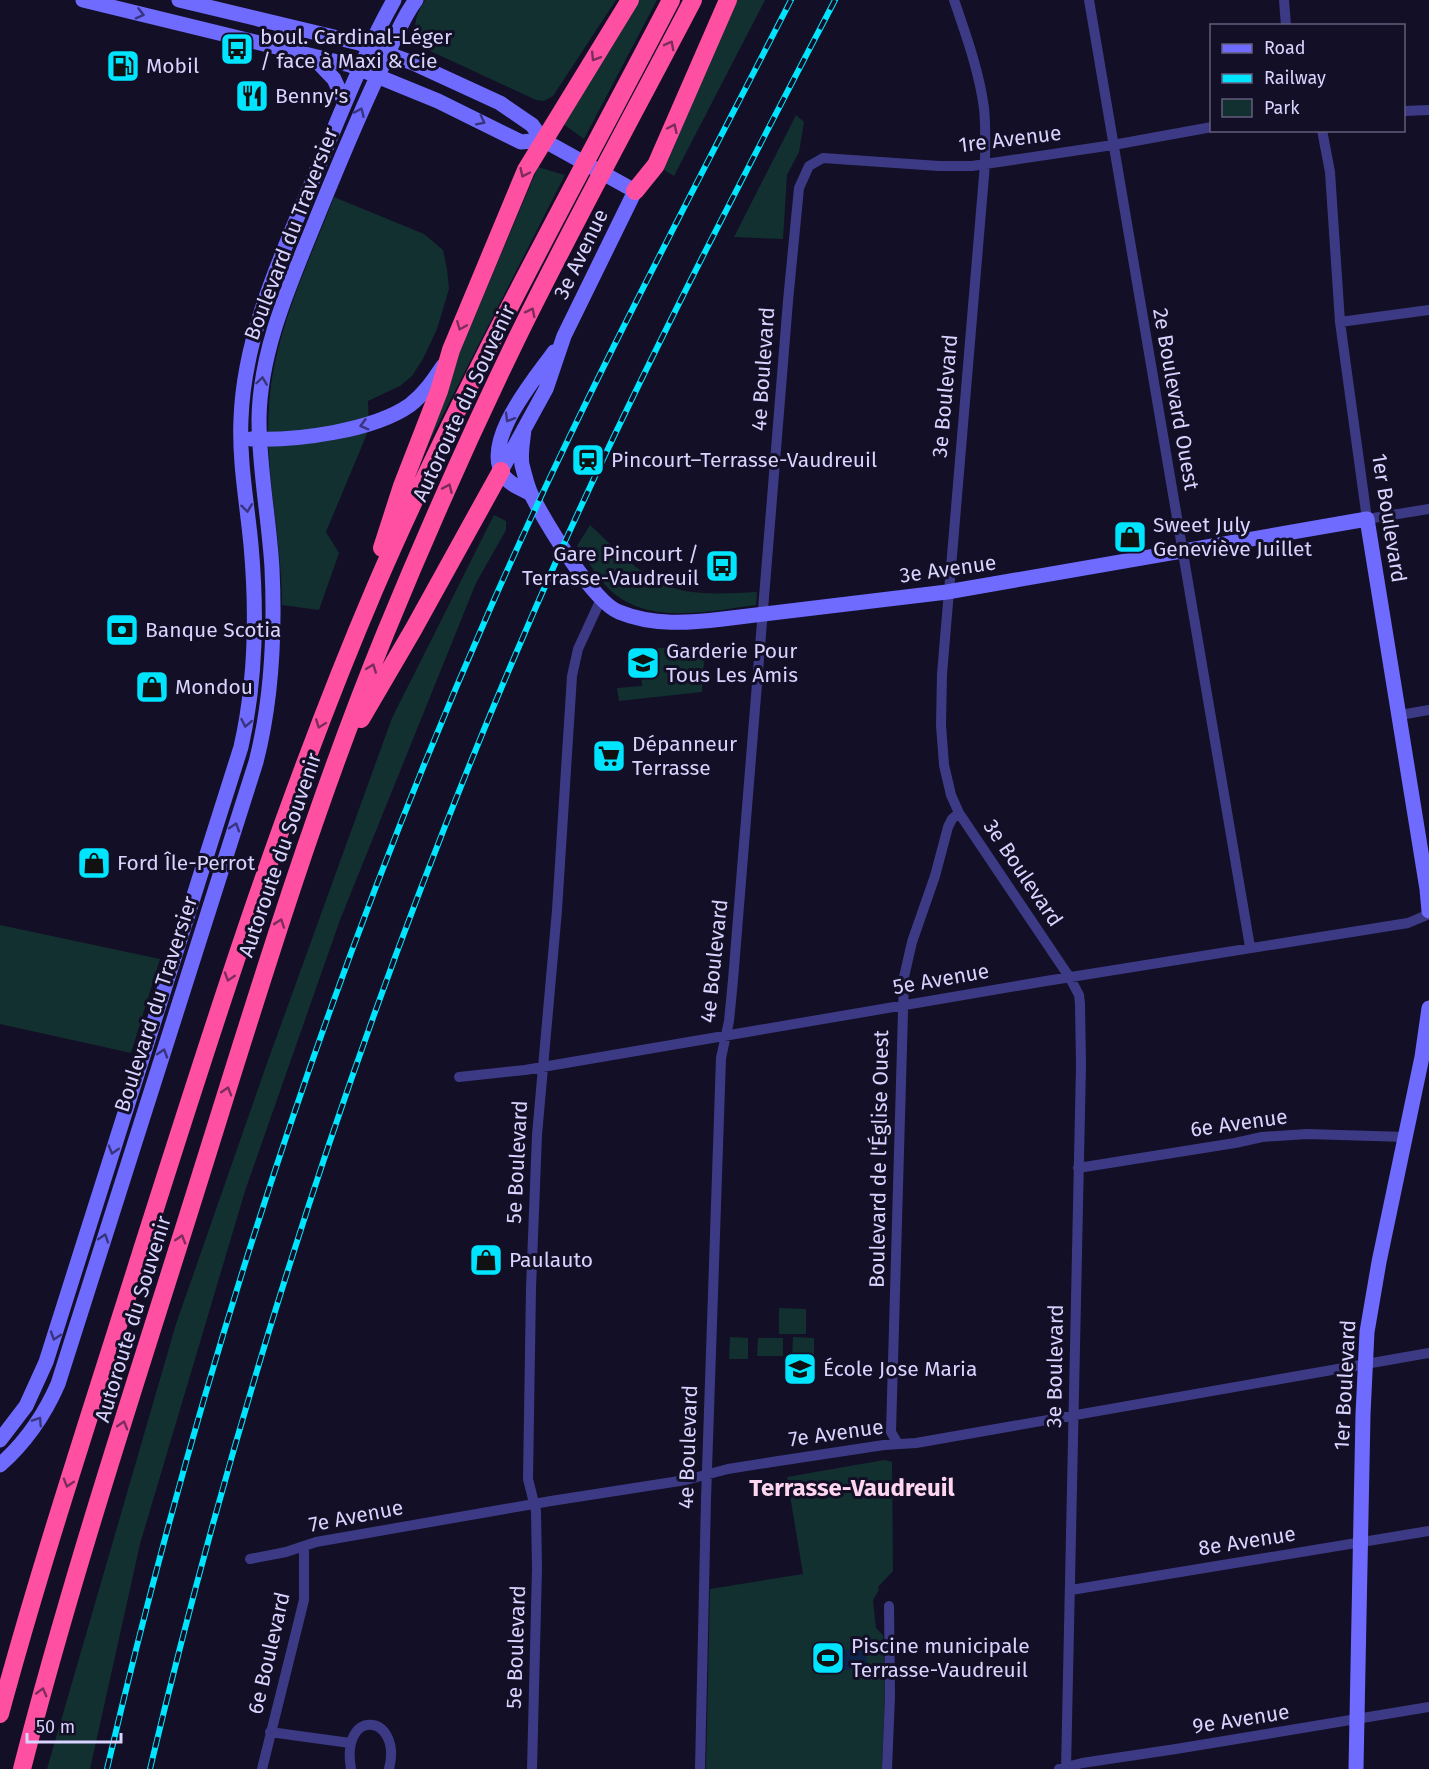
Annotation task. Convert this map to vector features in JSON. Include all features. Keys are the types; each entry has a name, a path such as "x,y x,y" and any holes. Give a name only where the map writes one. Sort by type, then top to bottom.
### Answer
{"highway":[{"path":"350,650 402,486 439,391 452,350 521,180 543,140 630,0"},
{"name":"Autoroute du Souvenir","path":"0,1714 108,1354 225,986 290,803 350,650 404,525 455,416 671,0"},
{"name":"Autoroute du Souvenir","path":"22,1769 66,1611 270,953 336,762 386,631 453,478 519,336 693,0"},
{"path":"635,191 656,165 728,0"},
{"path":"336,762 413,630 501,471"}],"street":[{"path":"83,0 361,69 466,114 521,142 543,140"},
{"path":"179,0 371,46 436,72 500,103 532,125 543,140 635,191"},
{"name":"Boulevard du Traversier","path":"0,1440 26,1406 46,1362 241,747 249,705 255,596 240,445 244,383 250,349 261,313 345,103 394,0"},
{"name":"Boulevard du Traversier","path":"0,1465 33,1430 58,1384 261,741 268,697 272,597 272,568 259,440 260,398 264,370 278,318 352,130 416,0"},
{"name":"3e Boulevard","path":"954,0 982,95 985,122 985,164 947,592 942,674 942,745 948,783 959,813 1070,978 1078,994 1081,1030 1071,1590 1064,1768"},
{"name":"2e Boulevard Ouest","path":"1089,0 1250,947"},
{"path":"1284,0 1286,24"},
{"path":"311,55 334,79 345,103"},
{"path":"1405,111 1429,110"},
{"name":"1re Avenue","path":"813,162 828,158 961,167 1113,145 1210,127"},
{"name":"1er Boulevard","path":"1322,132 1330,172 1340,322 1367,519 1400,715 1429,912"},
{"name":"4e Boulevard","path":"700,1769 720,1058 729,1021 739,912 797,200 801,180 813,162"},
{"name":"3e Avenue","path":"501,471 546,389 564,336 635,191"},
{"path":"1340,322 1429,310"},
{"name":"3e Avenue","path":"531,494 505,478 501,471 498,448 503,428 564,336"},
{"path":"240,445 259,440 330,433 384,419 408,406 424,392 452,350"},
{"name":"3e Avenue","path":"524,429 521,458 531,494 558,538 601,599 618,612 658,622 700,621 947,592 1429,509"},
{"name":"5e Boulevard","path":"532,1769 537,1568 534,1504 528,1479 537,1135 572,676 578,649 601,599"},
{"path":"1400,715 1429,710"},
{"name":"Boulevard de l'Église Ouest","path":"898,1444 891,1432 904,977 912,942 935,876 948,827 959,813"},
{"name":"5e Avenue","path":"459,1077 525,1070 1250,947 1408,923 1429,912"},
{"name":"1er Boulevard","path":"1356,1769 1365,1365 1371,1303 1422,1057 1429,1008"},
{"name":"6e Avenue","path":"1078,1168 1262,1137 1307,1134 1406,1137"},
{"name":"7e Avenue","path":"250,1559 286,1552 316,1542 772,1462 925,1441 1429,1353"},
{"name":"8e Avenue","path":"1071,1590 1429,1531"},
{"name":"6e Boulevard","path":"262,1769 304,1600 304,1546"},
{"path":"887,1769 890,1688 889,1606"},
{"name":"9e Avenue","path":"1064,1768 1082,1763 1188,1748 1429,1707"},
{"path":"351,1769 350,1743 355,1732 361,1728 375,1726 383,1729 391,1744 389,1769"},
{"path":"270,1732 350,1743"}],"green space":[{"path":"425,0 616,0 553,96 544,101 536,100 428,50 418,39 415,26"},
{"path":"638,0 657,0 584,139 563,124"},
{"path":"736,0 765,0 674,176 664,170"},
{"path":"796,115 804,122 799,152 787,175 783,239 734,237"},
{"path":"538,167 565,175 426,448 457,358"},
{"path":"334,197 424,234 443,250 449,289 437,329 412,376 400,386 368,401 369,429 326,532 339,553 319,610 282,605 268,430 272,378 285,325"},
{"path":"494,515 506,521 506,530 476,583 340,920 245,1191 140,1544 90,1769 47,1769 176,1324 266,1066 392,718"},
{"path":"590,525 635,566 655,580 676,589 699,593 757,592 756,605 678,613 640,608 623,600 607,587 577,546"},
{"path":"705,644 702,692 619,701 617,688 642,686 639,650"},
{"path":"0,925 160,959 131,1053 0,1024"},
{"path":"779,1308 806,1309 806,1334 779,1334"},
{"path":"730,1337 748,1338 748,1359 729,1359"},
{"path":"793,1337 814,1338 814,1359 792,1359"},
{"path":"758,1338 783,1338 783,1356 757,1356"},
{"path":"884,1460 892,1462 893,1571 878,1587 879,1590 873,1600 876,1628 883,1635 885,1691 882,1769 706,1769 710,1589 803,1574 787,1477"}],"water":[{"path":"866,1648 867,1667 821,1673 818,1652"}],"railway":[{"path":"107,1769 143,1620 226,1326 321,1035 374,892 430,750 525,531 636,302 791,0"},
{"path":"150,1769 189,1612 278,1302 328,1149 437,846 498,696 594,478 695,272 835,0"}],"place":[{"name":"boul. Cardinal-Léger / face à Maxi & Cie","path":"237,49"},
{"name":"Mobil","path":"123,66"},
{"name":"Benny's","path":"252,96"},
{"name":"Pincourt–Terrasse-Vaudreuil","path":"588,460"},
{"name":"Sweet July Geneviève Juillet","path":"1130,537"},
{"name":"Gare Pincourt / Terrasse-Vaudreuil","path":"722,566"},
{"name":"Banque Scotia","path":"122,630"},
{"name":"Garderie Pour Tous Les Amis","path":"643,663"},
{"name":"Mondou","path":"152,687"},
{"name":"Dépanneur Terrasse","path":"609,756"},
{"name":"Ford Île-Perrot","path":"94,863"},
{"name":"Paulauto","path":"486,1260"},
{"name":"École Jose Maria","path":"800,1369"},
{"name":"Piscine municipale Terrasse-Vaudreuil","path":"828,1658"}],"district":[{"name":"Terrasse-Vaudreuil","path":"852,1488"}]}
